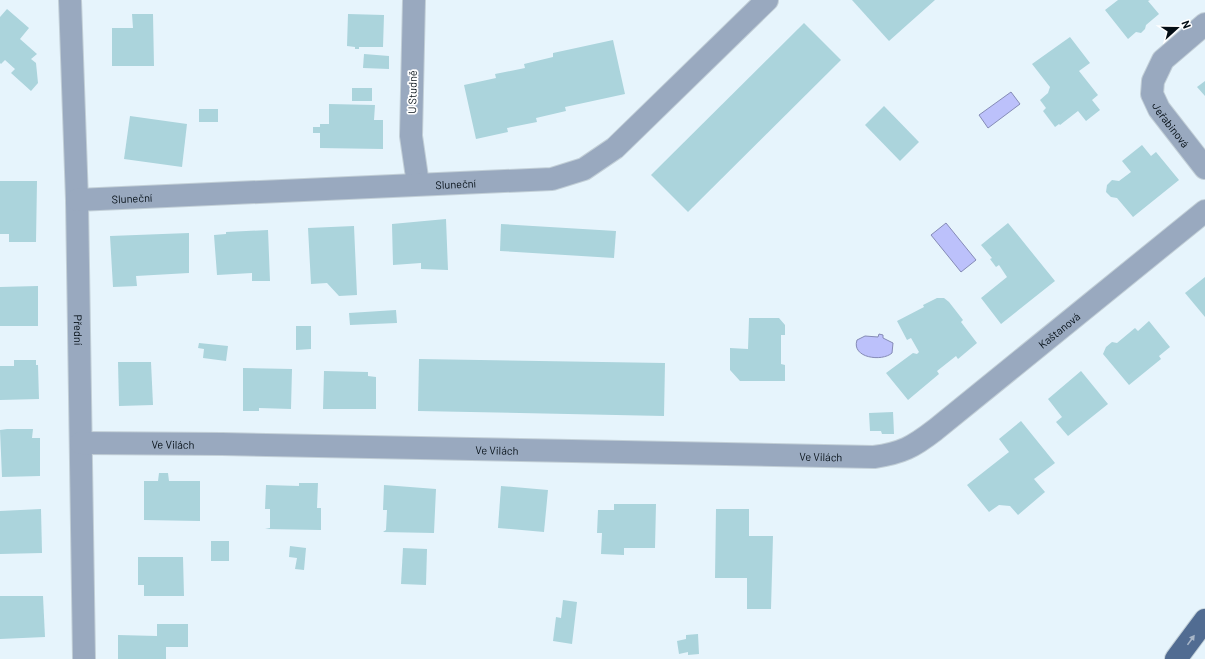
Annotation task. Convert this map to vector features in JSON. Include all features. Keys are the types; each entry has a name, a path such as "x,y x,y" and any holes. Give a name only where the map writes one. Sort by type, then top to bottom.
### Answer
{"main road":[{"path":"1176,659 1205,620"}],"street":[{"name":"Přední","path":"70,0 77,200 84,659"},
{"name":"U Studně","path":"414,0 411,136 418,184"},
{"name":"Sluneční","path":"77,200 552,179 584,168 615,148 686,81 743,10 767,0"},
{"name":"Jeřabinová","path":"1205,24 1163,60 1154,76 1152,94 1159,109 1205,168"},
{"name":"Kaštanová","path":"911,447 962,408 1205,210"},
{"name":"Ve Vilách","path":"81,443 230,444 874,457 893,454 911,447"}],"water":[{"path":"1011,92 1020,104 988,128 979,115"},
{"path":"946,223 976,260 961,272 931,235"},
{"path":"879,334 883,335 883,338 893,343 892,353 887,356 875,358 868,357 859,351 856,346 857,340 865,336 878,337"}],"building":[{"path":"852,0 935,0 889,41"},
{"path":"1118,0 1150,0 1148,1 1159,14 1146,25 1145,29 1141,33 1136,32 1128,39 1105,10"},
{"path":"7,9 29,28 20,39 37,54 31,59 36,63 38,83 31,91 11,73 15,69 5,60 1,64 0,63 0,17"},
{"path":"132,14 153,14 154,66 112,66 112,28 133,28"},
{"path":"348,14 384,15 383,47 359,47 359,49 355,49 355,47 347,46"},
{"path":"804,23 841,60 688,212 651,175"},
{"path":"1070,37 1090,63 1079,71 1098,95 1092,100 1100,110 1086,121 1078,111 1060,125 1059,124 1055,127 1043,111 1046,108 1040,100 1048,93 1050,87 1032,64"},
{"path":"613,40 625,94 565,107 566,111 536,118 537,122 507,128 508,132 476,139 464,85 496,78 495,74 525,68 524,64 553,57 553,53"},
{"path":"364,54 389,56 389,69 363,68"},
{"path":"1205,81 1205,96 1197,87"},
{"path":"352,88 372,88 372,101 352,101"},
{"path":"329,104 375,105 374,120 383,120 383,149 320,148 320,133 313,133 313,127 320,127 320,124 329,124"},
{"path":"884,106 919,142 900,161 865,125"},
{"path":"199,109 218,109 218,122 199,122"},
{"path":"130,116 187,124 182,167 124,159"},
{"path":"1142,145 1151,156 1156,152 1179,180 1133,217 1117,198 1111,197 1106,192 1107,185 1112,180 1119,181 1131,172 1122,161"},
{"path":"0,181 37,181 36,242 9,242 9,234 0,234"},
{"path":"446,219 448,270 421,269 421,263 393,265 392,224"},
{"path":"1008,223 1055,281 1001,324 981,298 1007,277 999,265 996,267 990,259 992,258 981,245"},
{"path":"501,224 616,231 614,258 500,251"},
{"path":"354,226 357,295 339,296 327,283 311,284 308,228"},
{"path":"268,230 270,281 252,281 252,273 217,275 214,235 226,234 226,232"},
{"path":"189,233 189,273 136,276 137,286 113,287 110,236"},
{"path":"1205,277 1205,317 1185,293"},
{"path":"38,286 38,326 0,326 0,287"},
{"path":"937,298 944,298 949,302 963,320 961,322 977,343 958,359 956,356 937,371 939,374 908,400 886,373 913,353 917,354 919,352 911,338 907,340 897,321 924,307 923,305"},
{"path":"396,310 397,323 350,325 349,313"},
{"path":"749,318 779,318 785,325 785,335 781,335 781,364 785,365 785,381 740,381 730,370 730,348 748,349"},
{"path":"1149,321 1170,347 1159,356 1161,359 1129,385 1103,354 1106,347 1112,342 1117,343 1135,328 1138,331"},
{"path":"296,326 311,326 311,349 296,350"},
{"path":"199,343 228,346 226,361 203,358 204,349 198,348"},
{"path":"419,359 665,363 664,416 418,411"},
{"path":"14,360 36,360 36,365 38,365 39,399 0,400 0,366 14,366"},
{"path":"118,362 151,362 153,405 119,406"},
{"path":"243,368 292,369 291,409 259,408 259,411 243,411"},
{"path":"324,371 368,372 368,376 376,377 376,409 323,409"},
{"path":"1081,371 1108,404 1068,436 1056,422 1062,417 1048,399"},
{"path":"893,412 894,434 882,434 881,431 870,431 869,413"},
{"path":"1021,421 1055,463 1034,479 1045,492 1018,515 1010,506 999,505 989,512 967,485 1009,452 999,439"},
{"path":"33,429 32,438 40,438 40,476 2,477 0,430"},
{"path":"159,473 168,473 169,481 200,481 200,521 144,520 144,481 158,481"},
{"path":"299,483 318,483 317,508 321,508 321,530 265,529 270,528 270,509 265,509 266,485 299,486"},
{"path":"384,485 436,489 434,533 383,532 386,530 387,510 383,510"},
{"path":"501,486 548,490 544,532 498,528"},
{"path":"614,504 656,504 655,548 624,548 624,555 601,554 602,533 597,533 598,510 614,510"},
{"path":"41,509 42,553 0,554 0,511"},
{"path":"716,509 749,509 749,536 773,536 771,609 747,609 747,578 715,578"},
{"path":"211,541 229,541 229,561 211,561"},
{"path":"290,546 306,548 304,570 295,569 297,558 289,557"},
{"path":"403,548 427,549 426,585 401,584"},
{"path":"138,557 183,557 184,596 144,596 144,585 138,585"},
{"path":"0,596 43,596 45,637 0,639"},
{"path":"563,600 577,602 572,644 553,641 556,617 561,618"},
{"path":"157,624 188,624 188,647 166,647 166,659 118,659 118,635 157,636"},
{"path":"698,634 699,654 688,655 688,652 679,654 677,641 686,639 686,635"}]}
